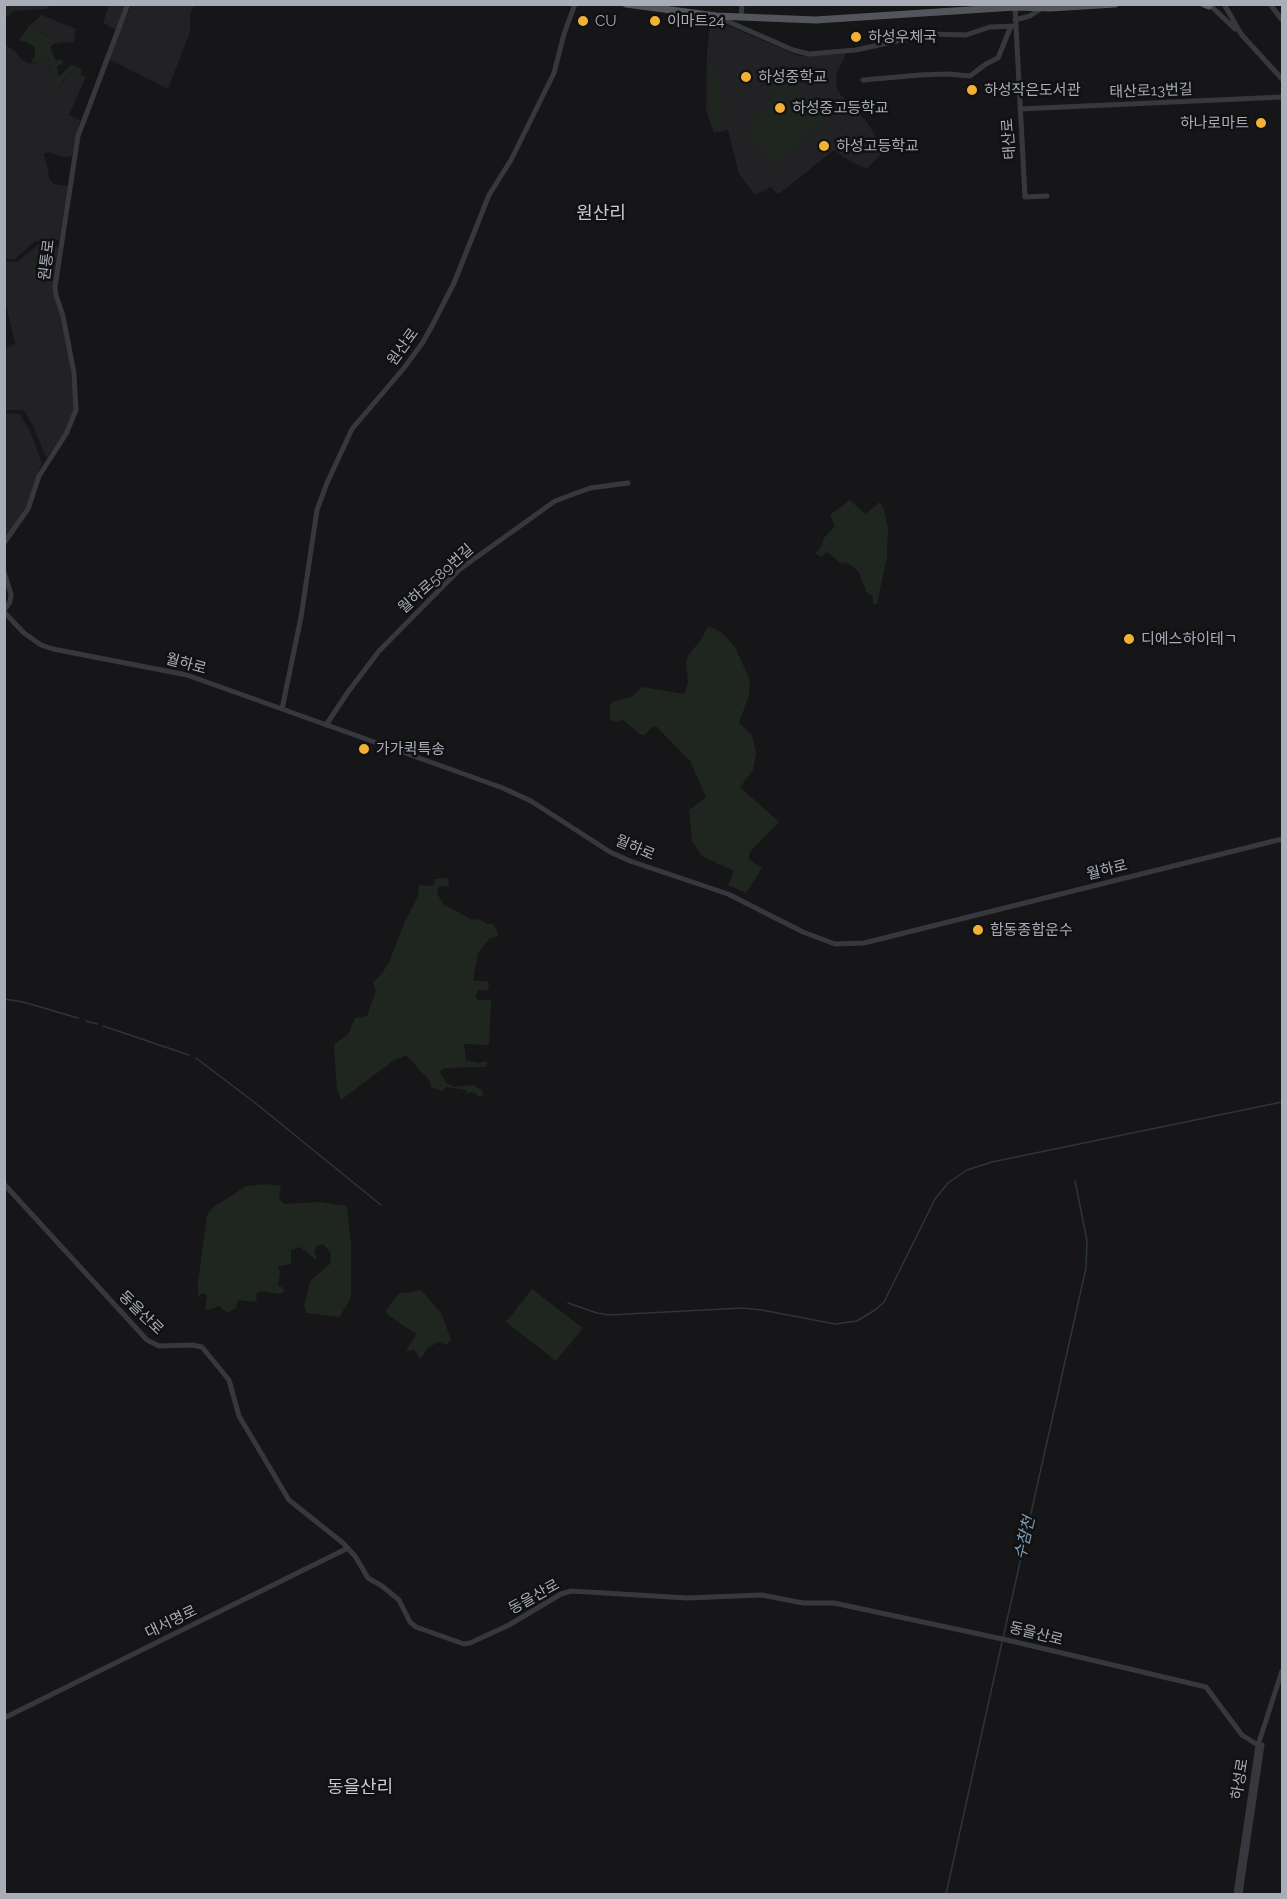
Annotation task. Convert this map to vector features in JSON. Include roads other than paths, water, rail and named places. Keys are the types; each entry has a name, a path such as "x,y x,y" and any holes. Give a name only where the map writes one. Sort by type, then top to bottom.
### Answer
{"main road":[{"path":"626,4 716,16 832,20 1015,7 1042,8 1115,4"}],"street":[{"name":"원통로","path":"4,543 28,509 39,476 66,434 76,410 74,373 55,287 78,136 128,4"},
{"name":"원산로","path":"282,710 301,617 317,510 327,483 352,429 404,368 433,324 454,283 489,195 511,160 554,73 575,4"},
{"path":"741,17 742,4"},
{"path":"1208,5 1222,4 1241,34"},
{"path":"1269,4 1282,20"},
{"path":"1208,5 1241,34 1282,78"},
{"name":"태산로","path":"1015,7 1014,24 1025,197 1047,196"},
{"path":"716,16 793,51 809,54 856,50 929,34 966,35 990,27 1014,24 1042,8"},
{"name":"태산로","path":"862,80 920,75 970,76 998,58 1014,24"},
{"name":"태산로13번길","path":"1020,109 1282,97"},
{"name":"월하로589번길","path":"327,725 379,651 460,569 555,501 590,488 628,483"},
{"path":"4,572 11,590 10,602 4,611"},
{"name":"월하로","path":"4,611 24,633 41,645 175,672 518,795 610,852 728,894 795,929 836,944 864,943 1282,839"},
{"name":"동을산로","path":"4,1184 147,1340 159,1346 202,1347 229,1380 239,1416 289,1500 348,1548 368,1578 399,1600 412,1625 425,1631 464,1644 470,1643 509,1625 554,1598 571,1591 687,1598 762,1595 803,1603 834,1603 993,1636 1206,1687 1242,1735 1260,1746"},
{"name":"대서명로","path":"4,1718 348,1548"},
{"name":"하성로","path":"1238,1894 1260,1746 1282,1671"},
{"name":"하성로","path":"1260,1746 1282,1680"}],"waterway":[{"path":"4,999 23,1002 78,1018"},
{"path":"86,1021 97,1024"},
{"path":"103,1026 189,1055"},
{"path":"196,1058 381,1205"},
{"path":"568,1303 609,1315 742,1308 835,1324 857,1321 884,1302 935,1199 948,1183 967,1170 992,1162 1282,1102"},
{"name":"수참천","path":"1003,1638 1086,1268 1087,1241 1075,1181"},
{"name":"수참천","path":"946,1894 1002,1642"}],"place":[{"name":"CU","path":"583,21"},
{"name":"이마트24","path":"655,21"},
{"name":"하성우체국","path":"856,37"},
{"name":"하성중학교","path":"746,77"},
{"name":"하성작은도서관","path":"972,90"},
{"name":"하성중고등학교","path":"780,108"},
{"name":"하나로마트","path":"1261,123"},
{"name":"하성고등학교","path":"824,146"},
{"name":"디에스하이테ㄱ","path":"1129,639"},
{"name":"가가퀵특송","path":"364,749"},
{"name":"합동종합운수","path":"978,930"}],"district":[{"name":"원산리","path":"601,214"},
{"name":"동을산리","path":"360,1788"}]}
